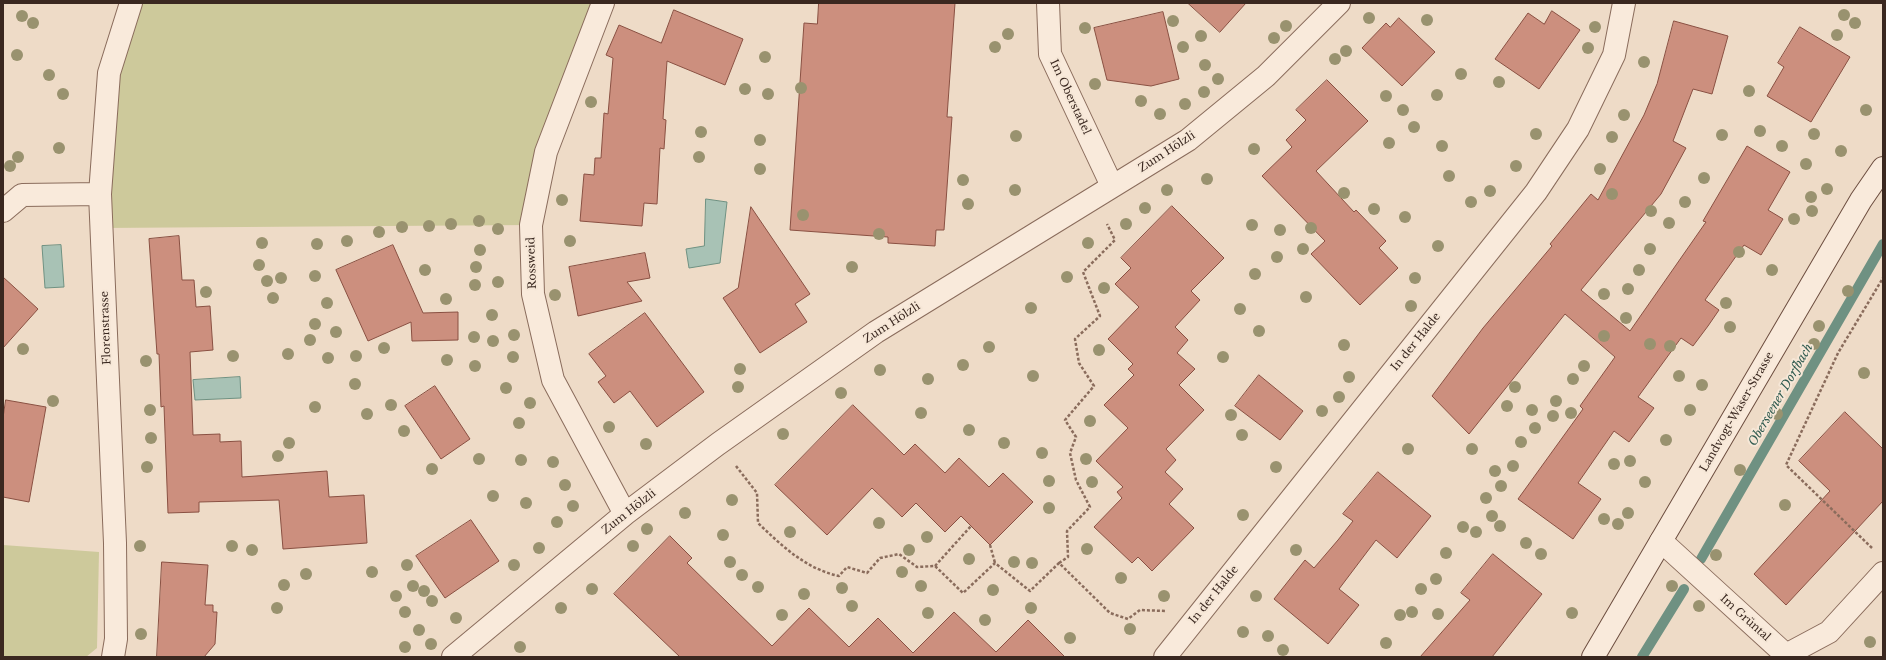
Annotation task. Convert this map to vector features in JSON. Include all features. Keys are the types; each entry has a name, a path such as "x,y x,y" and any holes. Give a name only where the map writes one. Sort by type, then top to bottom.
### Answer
{"street":[{"name":"Florenstrasse","path":"113,657 116,639 115,543 100,194 109,73 132,3"},
{"name":"Rossweid","path":"602,3 546,152 531,225 533,294 553,380 625,514"},
{"name":"Im Oberstadel","path":"1048,3 1050,54 1102,192"},
{"name":"Zum Hölzli","path":"453,657 625,514 718,444 876,332 1188,140 1266,76 1339,3"},
{"name":"In der Halde","path":"1165,657 1536,192 1578,129 1614,55 1624,3"},
{"name":"Landvogt-Waser-Strasse","path":"1593,657 1861,200 1883,168"},
{"path":"3,210 22,195 100,194"},
{"name":"Im Grüntal","path":"1661,541 1786,655 1829,632 1880,563"}],"path":[{"path":"990,545 995,563 1030,591 1059,563 1068,557 1067,531 1090,507 1076,480 1070,453 1076,437 1065,420 1094,386 1079,363 1075,339 1100,316 1083,272 1115,240 1102,192"},
{"path":"1880,563 1786,465 1838,353 1883,278"},
{"path":"718,444 757,494 758,523 790,553 824,573 839,576 847,567 867,573 880,558 899,554 917,567 935,566 971,526"},
{"path":"935,566 963,594 995,563"},
{"path":"1059,563 1110,613 1128,619 1140,610 1171,611 1191,625"}],"shaded area":[{"path":"131,3 603,3 531,225 102,228 100,194"},
{"path":"706,199 727,202 720,263 689,268 686,249 704,246"},
{"path":"61,245 64,287 45,288 42,246"},
{"path":"240,377 241,398 195,400 193,380"},
{"path":"3,545 99,552 97,648 86,657 3,657"}],"building":[{"path":"819,3 955,3 947,117 952,117 944,230 936,230 935,246 888,243 888,237 790,230 804,23 817,24"},
{"path":"1188,3 1246,3 1220,32"},
{"path":"674,10 743,39 725,85 667,61 663,119 666,120 664,149 660,148 657,204 644,203 642,226 580,221 584,174 594,175 595,158 601,158 604,113 608,114 613,58 606,55 619,25 661,43"},
{"path":"1552,11 1580,30 1539,89 1495,59 1528,13 1544,24"},
{"path":"1163,12 1179,79 1151,86 1107,80 1094,28"},
{"path":"1399,18 1435,52 1402,86 1362,48 1386,23 1390,27"},
{"path":"1674,21 1728,36 1712,94 1693,89 1673,141 1686,148 1661,194 1581,290 1630,331 1706,222 1703,221 1747,146 1790,172 1768,210 1783,219 1761,255 1744,245 1705,300 1719,310 1708,326 1693,346 1681,338 1638,397 1654,408 1629,442 1614,431 1578,483 1601,499 1573,539 1518,499 1583,409 1580,406 1615,357 1565,314 1469,434 1432,396 1483,328 1552,246 1550,244 1591,194 1598,200 1644,115 1657,84"},
{"path":"1800,27 1850,57 1811,122 1767,96 1784,67 1778,63"},
{"path":"1327,80 1368,121 1316,171 1354,212 1356,210 1386,241 1379,248 1398,268 1360,305 1311,254 1325,241 1262,176 1292,147 1286,140 1306,120 1296,110"},
{"path":"1172,206 1224,258 1191,291 1200,300 1175,327 1188,340 1177,353 1195,369 1179,385 1204,410 1166,449 1176,460 1165,472 1183,489 1169,504 1194,528 1152,571 1138,557 1132,563 1094,527 1122,498 1117,492 1123,487 1096,461 1128,428 1104,405 1134,375 1128,369 1133,364 1108,339 1139,307 1115,284 1131,268 1121,258"},
{"path":"751,207 810,294 795,304 807,322 760,353 723,298 738,288"},
{"path":"179,236 182,280 194,280 196,307 210,306 213,350 190,352 193,435 220,434 220,442 241,441 242,477 327,471 329,497 364,495 367,543 283,549 279,500 199,502 199,512 168,513 164,406 161,407 159,354 157,354 149,239"},
{"path":"393,245 423,313 458,312 458,340 412,341 411,322 368,341 336,270"},
{"path":"645,253 650,278 627,282 642,301 578,316 569,267"},
{"path":"3,277 38,309 3,348"},
{"path":"645,313 704,392 657,427 630,391 614,403 598,382 606,376 589,354"},
{"path":"1259,375 1303,411 1280,440 1235,406"},
{"path":"435,386 470,439 441,459 405,406"},
{"path":"6,400 46,407 29,502 3,497 3,418"},
{"path":"853,405 904,455 915,444 945,473 959,458 989,487 1003,473 1033,502 990,545 961,516 945,532 916,503 902,517 872,488 827,535 775,485"},
{"path":"1845,412 1883,449 1883,501 1786,605 1754,574 1830,491 1799,461"},
{"path":"1378,472 1431,516 1397,558 1376,540 1339,589 1359,605 1328,644 1274,599 1305,560 1314,568 1338,540 1353,521 1343,514"},
{"path":"471,520 499,561 445,598 416,556"},
{"path":"670,536 692,558 687,563 772,646 809,608 849,647 878,618 913,653 954,612 996,652 1028,620 1065,657 680,657 614,594"},
{"path":"1493,554 1542,594 1492,657 1420,657 1470,600 1461,593"},
{"path":"162,562 208,565 205,605 213,605 213,612 217,612 215,644 204,657 157,657"}],"waterway":[{"name":"Oberseener Dorfbach","path":"1701,559 1883,244"},
{"name":"Oberseener Dorfbach","path":"1642,657 1684,589"}]}
